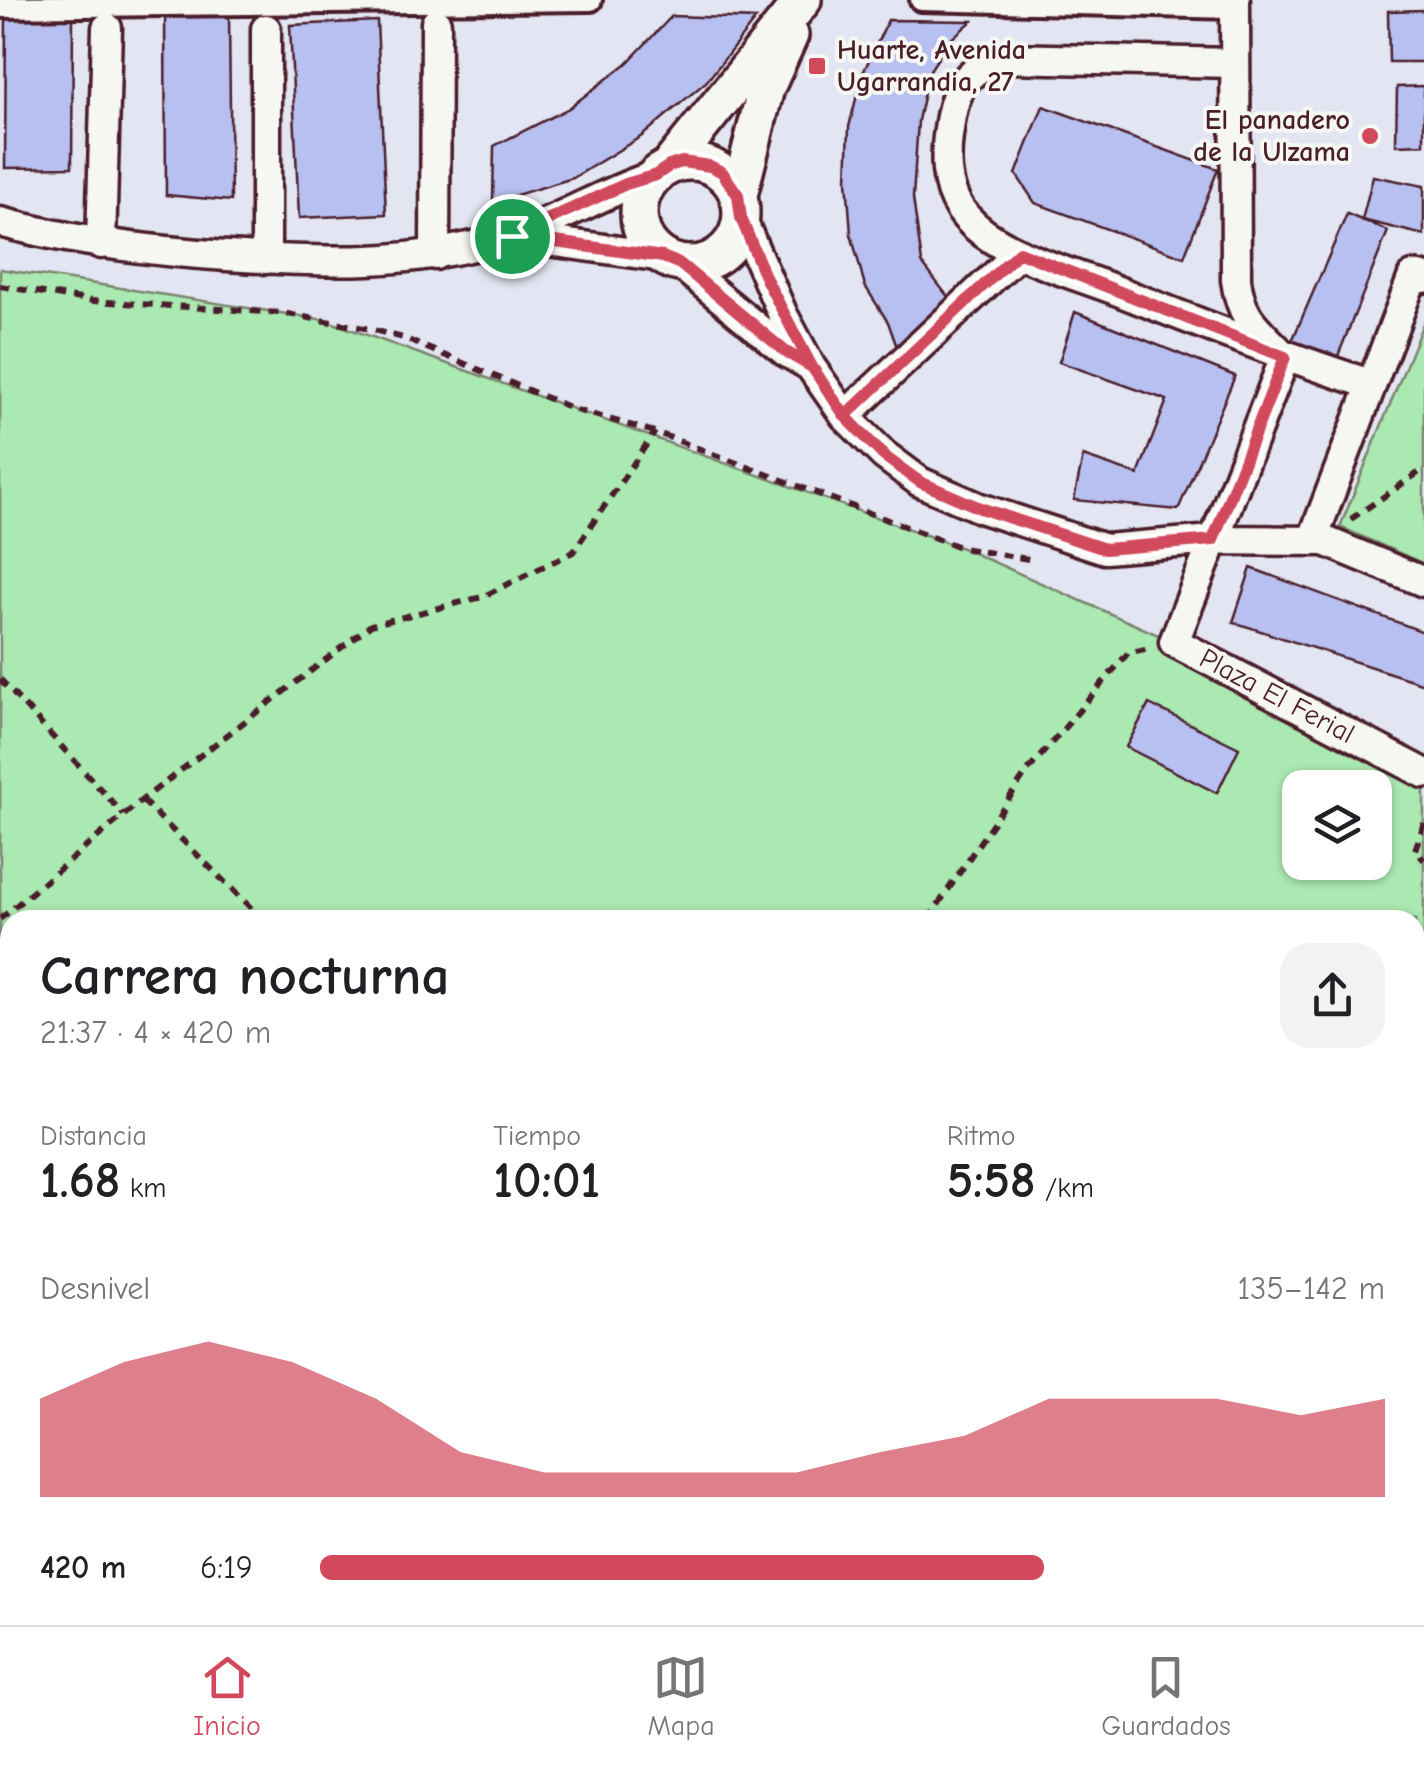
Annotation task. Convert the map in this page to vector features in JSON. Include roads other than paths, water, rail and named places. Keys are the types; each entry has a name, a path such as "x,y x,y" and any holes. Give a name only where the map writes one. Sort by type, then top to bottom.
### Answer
{"street":[{"path":"0,7 266,11 411,1 436,13 544,0 591,0"},
{"path":"804,0 646,187 639,218 651,247 786,352 812,367"},
{"path":"512,236 698,265 714,260 728,249 737,235 766,88 804,0"},
{"path":"921,0 1235,4 1236,280 1240,305 1249,322 1285,357"},
{"path":"100,244 107,11"},
{"path":"266,11 266,259"},
{"path":"435,255 436,13"},
{"path":"1235,64 1005,58 970,72 957,96 950,124 946,157 949,188 977,228 1019,252 1285,357 1370,384"},
{"path":"0,222 100,244 349,263 435,255 512,236 682,162 710,166 722,172 740,207 766,279 812,367 845,416 884,456 920,482 980,508 1105,549 1213,540 1325,541 1424,582"},
{"path":"845,416 1019,252"},
{"path":"1312,541 1413,276 1424,278"},
{"name":"Plaza El Ferial","path":"1285,357 1174,642 1424,773"}],"place":[{"name":"Huarte, Avenida Ugarrandia, 27","path":"817,66"},
{"name":"El panadero de la Ulzama","path":"1370,136"}]}
